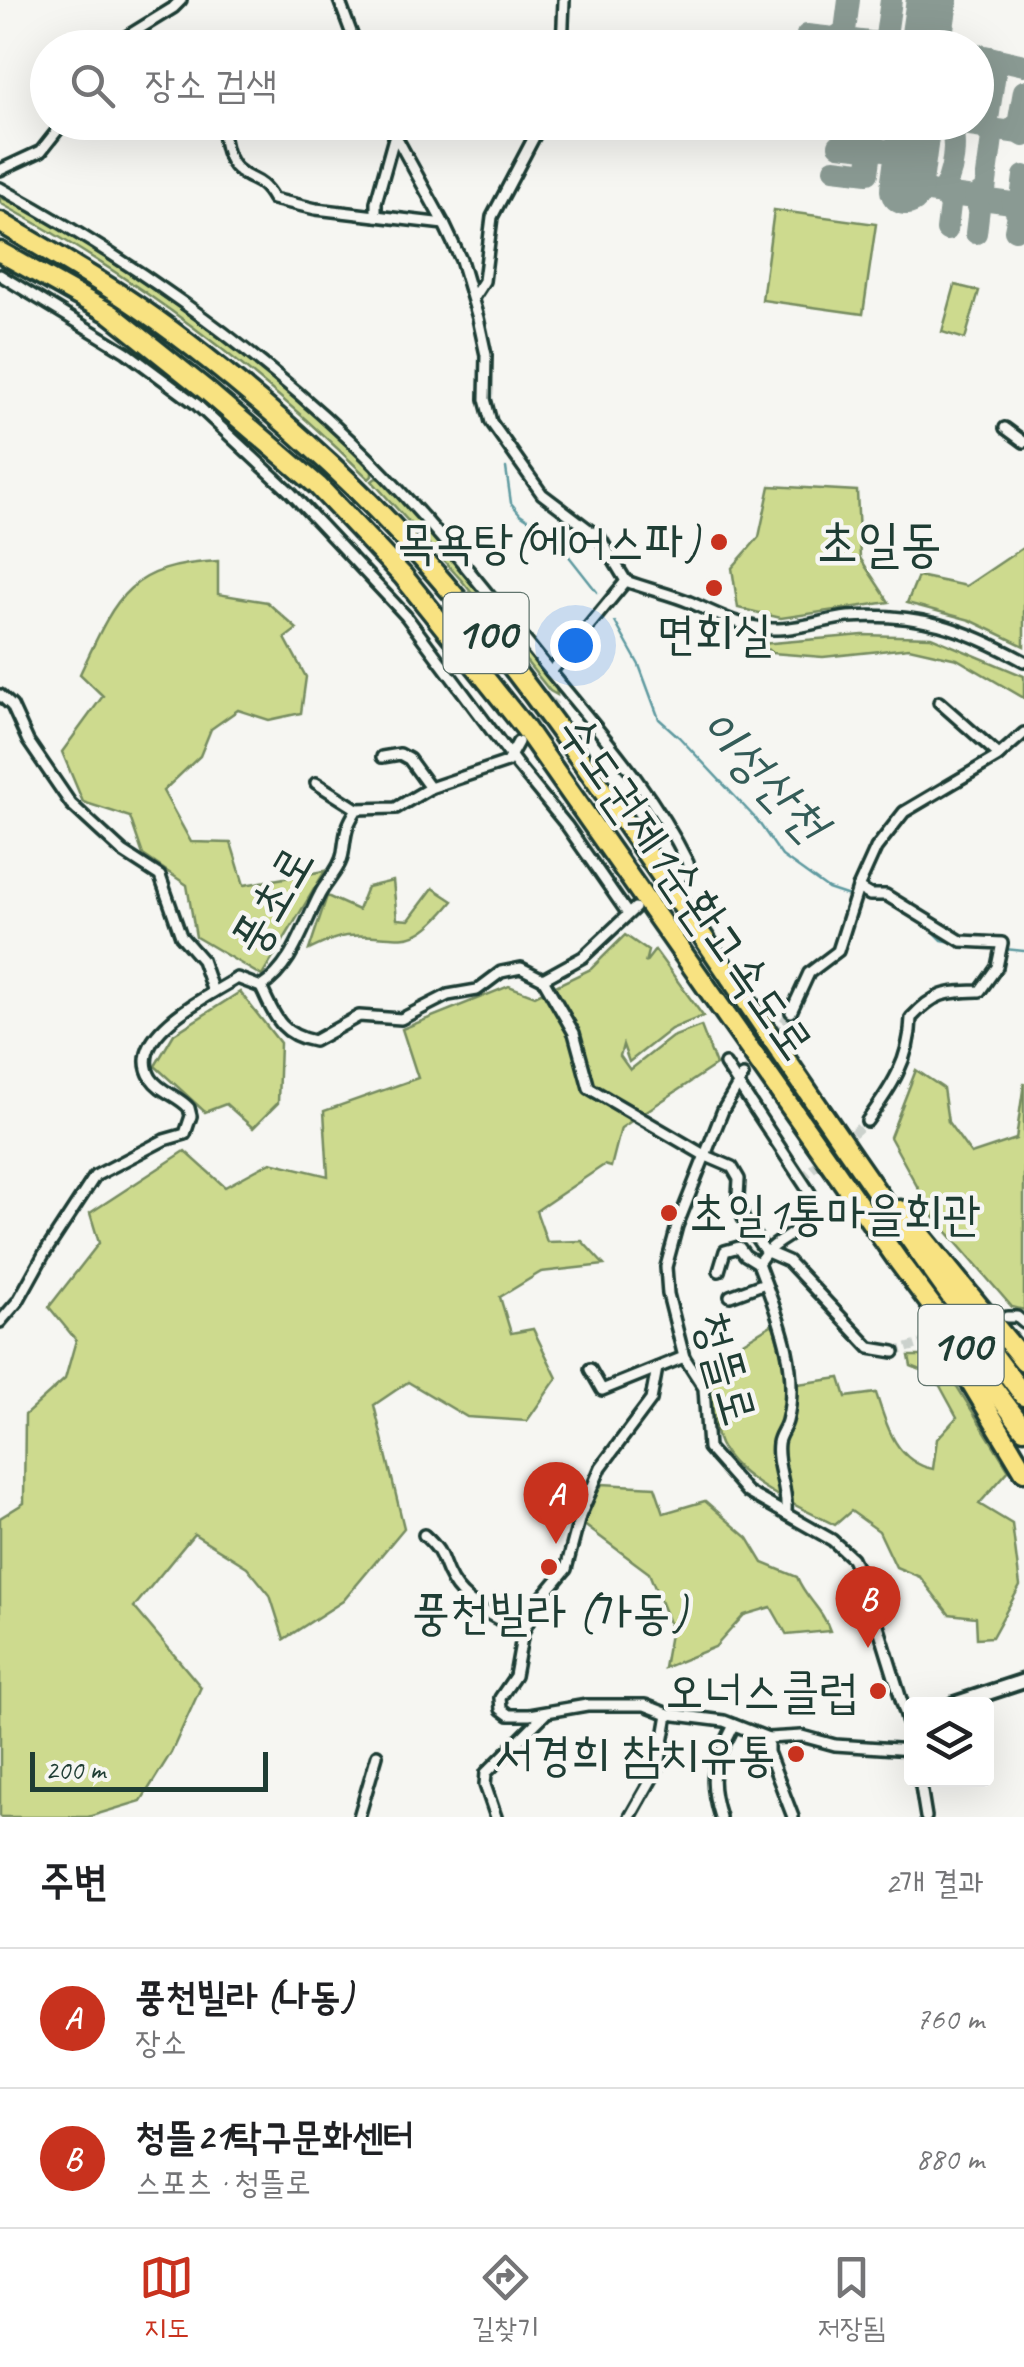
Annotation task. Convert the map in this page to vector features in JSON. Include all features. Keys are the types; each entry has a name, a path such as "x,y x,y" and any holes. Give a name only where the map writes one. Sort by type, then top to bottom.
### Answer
{"highway":[{"name":"수도권제1순환고속도로","path":"0,222 123,296 222,370 332,466 424,560 543,709 940,1284 1024,1396"},
{"name":"수도권제1순환고속도로","path":"0,252 110,314 206,390 318,486 403,576 526,728 898,1262 1024,1428"},
{"path":"853,1158 926,1238 1024,1361"},
{"path":"898,1262 1024,1472"}],"street":[{"path":"137,30 181,0"},
{"path":"340,0 351,30"},
{"path":"563,30 564,0"},
{"path":"0,170 41,151 50,140"},
{"path":"224,140 236,168 264,183 274,200 316,210 444,224"},
{"path":"376,216 376,202 393,140"},
{"path":"395,140 461,260 486,355 485,399 491,422 542,494 600,538 626,581 692,603 722,618 758,627 777,629 834,619 898,615 944,624 1024,660"},
{"path":"472,299 484,281 492,217 533,140"},
{"path":"0,188 66,226 185,306 332,424 399,490 610,741 664,818 688,863 689,868 680,878"},
{"path":"0,275 126,352 196,404 291,494 406,616 632,911 583,957 543,979"},
{"path":"1005,428 1024,442"},
{"path":"551,672 626,581"},
{"path":"555,700 565,688"},
{"path":"0,695 12,706 28,742 72,804 123,852 160,876 181,936 202,960 213,992"},
{"path":"939,702 1000,755"},
{"path":"791,1012 809,973 838,951 858,888 876,848 904,812 1000,755 1024,733"},
{"path":"510,755 518,742"},
{"path":"382,757 400,754 408,759 430,788"},
{"name":"풍초로","path":"0,1322 18,1301 54,1237 96,1176 164,1140 185,1134 190,1108 151,1078 146,1061 160,1030 237,978 261,988 295,949 338,865 347,824 357,809 396,808 430,788 507,762 510,755"},
{"path":"316,783 357,809"},
{"path":"858,888 870,895 886,894 962,941 1002,943 997,967 980,991 951,992 929,999 910,1018 904,1064 867,1121"},
{"path":"261,988 274,1015 292,1037 314,1041 359,1016 401,1018 448,995 477,990 502,972 521,968 543,979 574,1033 590,1088 736,1172 744,1218 765,1251 788,1261 870,1348 894,1352"},
{"path":"725,1064 740,1081 810,1192 810,1212 802,1228 765,1251 758,1263"},
{"name":"청뜰로","path":"740,1081 704,1155 666,1268 668,1294 684,1357 704,1388 708,1448 747,1492 832,1540 852,1558 870,1596 904,1701"},
{"path":"719,1272 725,1251 739,1247 744,1256 758,1263 777,1309 791,1371 787,1422 778,1440 780,1467 788,1492 786,1512"},
{"path":"730,1296 765,1283"},
{"path":"1008,1317 1017,1317 1024,1323"},
{"path":"590,1369 602,1390 684,1357"},
{"path":"657,1368 651,1400 601,1467 580,1516 566,1568 540,1600 523,1632 515,1676 500,1698 501,1710 510,1715 545,1714 610,1703 645,1705 668,1714 710,1718 768,1738 802,1736 835,1745 904,1749"},
{"path":"424,1535 441,1551 453,1584 483,1611 523,1632"},
{"path":"975,1697 1024,1681"},
{"path":"496,1817 484,1786 486,1773 545,1714"},
{"path":"630,1817 659,1766 668,1714"},
{"path":"720,1817 711,1783 734,1725"},
{"path":"768,1738 768,1752 793,1817"},
{"path":"359,1817 377,1755"},
{"path":"921,1787 926,1817"}],"green space":[{"path":"0,197 80,241 223,340 315,415 372,469 372,476 369,479 284,400 194,328 100,262 0,203"},
{"path":"774,210 876,224 863,314 762,300"},
{"path":"955,285 979,291 965,339 942,332"},
{"path":"383,480 501,616 556,687 557,695 372,481"},
{"path":"770,486 857,491 860,558 889,602 781,618 738,608 732,568 759,537"},
{"path":"1024,547 1024,646 970,620 907,603 918,576 966,586"},
{"path":"218,561 218,594 267,602 297,629 285,638 306,677 301,713 269,720 238,710 211,729 200,756 163,791 191,842 231,843 244,885 325,871 262,976 196,937 187,885 143,855 130,817 83,802 62,752 103,696 80,674 115,606 144,579 163,570"},
{"path":"863,635 931,637 1024,676 1024,698 957,659 909,648 823,657 772,653 761,644"},
{"path":"393,881 397,919 409,920 433,888 453,901 415,935 346,936 309,950 327,896 358,910 367,887"},
{"path":"625,935 648,951 645,963 655,950 703,1016 671,1029 629,1062 623,1045 620,1056 630,1070 672,1037 701,1026 716,1065 621,1128 611,1167 604,1165 536,1211 547,1242 582,1241 604,1265 541,1272 500,1297 511,1333 533,1329 557,1378 527,1421 467,1417 408,1382 374,1405 404,1528 343,1601 284,1639 270,1595 247,1567 194,1534 134,1607 201,1687 171,1753 141,1801 88,1817 0,1817 0,1518 24,1503 25,1415 65,1379 76,1340 49,1307 99,1243 90,1213 185,1151 225,1187 271,1162 328,1176 324,1111 418,1078 402,1029 509,986 535,996 591,969"},
{"path":"240,992 280,1043 278,1103 253,1128 226,1104 205,1112 155,1066 174,1034"},
{"path":"916,1070 943,1088 948,1122 971,1154 1016,1139 1024,1083 1024,1310 1012,1307 934,1217 890,1137"},
{"path":"773,1324 787,1375 798,1384 840,1378 846,1397 876,1393 901,1450 920,1465 933,1469 937,1439 957,1417 934,1375 911,1366 909,1356 938,1356 1009,1470 979,1504 1012,1524 1020,1586 992,1637 977,1638 976,1617 949,1614 920,1577 896,1567 879,1531 851,1511 835,1525 768,1490 725,1453 716,1431 708,1369 733,1348"},
{"path":"602,1484 655,1487 664,1513 705,1501 748,1538 763,1563 797,1577 830,1631 787,1635 771,1607 744,1615 715,1647 664,1668 671,1628 649,1573 583,1524"}],"waterway":[{"name":"이성산천","path":"506,468 511,503 520,514 553,536 597,592"},
{"name":"이성산천","path":"615,622 639,665 659,719 757,820 782,856 828,889 852,897"},
{"name":"이성산천","path":"927,925 942,940 957,943"},
{"name":"이성산천","path":"980,946 997,948"},
{"name":"이성산천","path":"1005,949 1024,951"}],"taxiway":[{"path":"845,30 849,0"},
{"path":"887,30 891,0"},
{"path":"994,58 1024,65"},
{"path":"994,63 994,79"},
{"path":"1009,131 1018,125 1024,91"},
{"path":"994,129 1024,136"},
{"path":"834,169 868,173 873,140"},
{"path":"939,194 948,179 953,140"},
{"path":"976,233 979,208 974,198 985,190 992,140"},
{"path":"839,145 911,153"},
{"path":"906,189 1012,203 1021,199 1024,176"},
{"path":"943,194 950,205 947,230"},
{"path":"1012,203 1018,215 1015,230"}],"runway":[{"path":"928,30 932,0"},
{"path":"906,189 913,140"}],"tunnel":[{"path":"518,742 555,700"},
{"path":"645,902 680,878"},
{"path":"743,1076 791,1012"},
{"path":"802,1178 867,1121"},
{"path":"894,1352 976,1327"}],"place":[{"name":"목욕탕(에어스파)","path":"719,542"},
{"name":"면회실","path":"714,588"},
{"name":"초일1통마을회관","path":"669,1213"},
{"name":"풍천빌라 (나동)","path":"556,1544"},
{"name":"풍천빌라 (가동)","path":"549,1567"},
{"name":"청뜰21탁구문화센터","path":"868,1648"},
{"name":"오너스클럽","path":"878,1691"},
{"name":"서경희 참치유통","path":"796,1754"}],"district":[{"name":"초일동","path":"879,543"}]}
